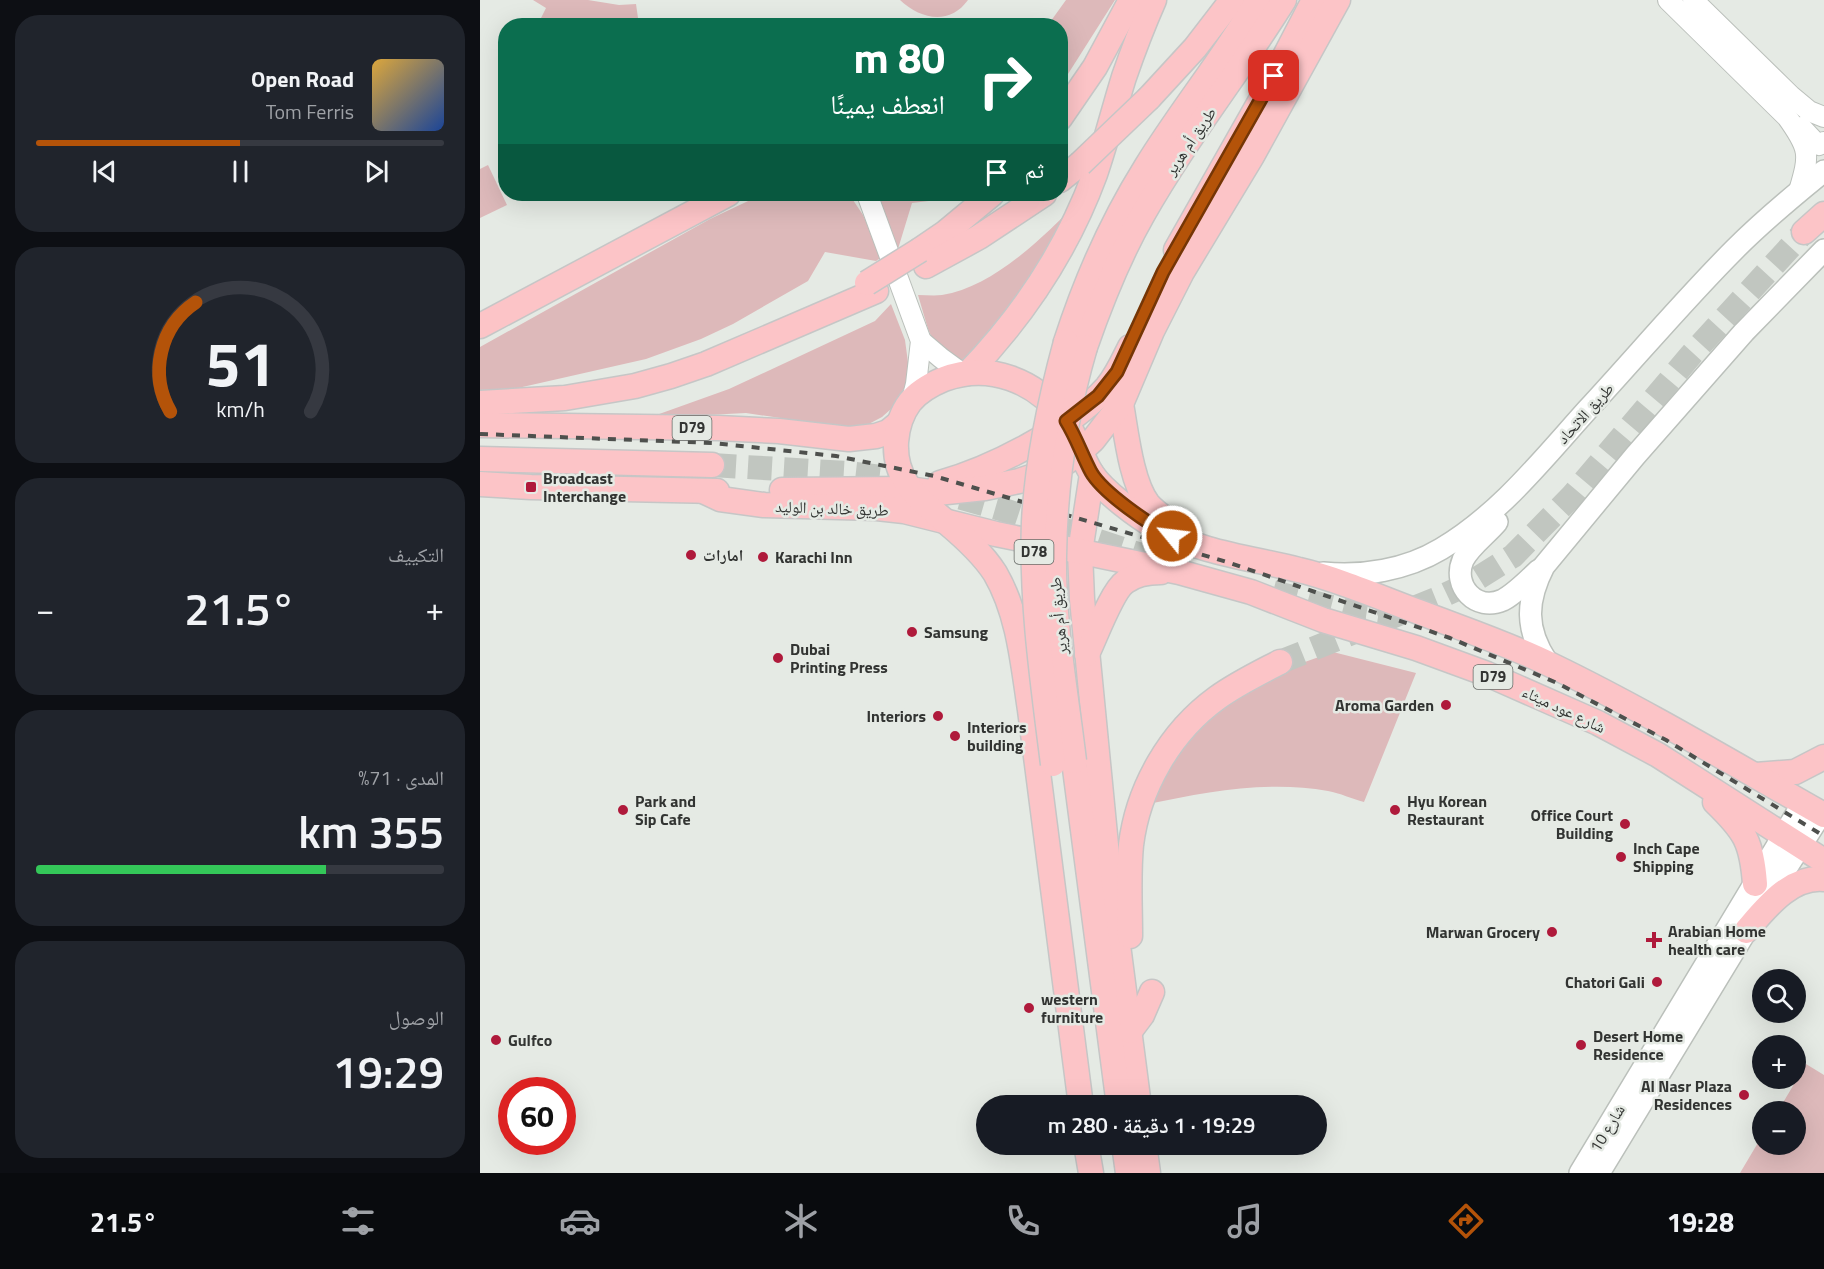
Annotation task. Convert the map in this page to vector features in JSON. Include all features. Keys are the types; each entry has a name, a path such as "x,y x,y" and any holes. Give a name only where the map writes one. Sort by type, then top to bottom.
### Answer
{"main road":[{"path":"1068,107 1095,68 1131,0"},
{"path":"965,374 1012,324 1038,289 1060,252 1079,214 1095,172 1124,77 1154,0"},
{"path":"1068,174 1149,98 1195,48 1232,0"},
{"name":"طريق أم هرير","path":"1096,1095 1063,763 1054,555 1060,466 1073,387 1083,290 1122,208 1146,168 1258,0"},
{"name":"طريق أم هرير","path":"1076,345 1142,215 1164,178 1284,0"},
{"path":"913,489 948,481 989,465 1038,439 1098,396 1117,372 1163,272 1274,76 1314,0"},
{"path":"703,491 913,489 937,493 985,488 1019,481 1051,469 1082,451 1121,404 1152,331 1182,272 1252,156 1338,0"},
{"name":"طريق الاتحاد","path":"1303,571 1332,574 1361,573 1419,561 1439,551 1476,526 1544,458 1730,255 1824,171"},
{"path":"480,326 715,201"},
{"path":"923,258 945,233 984,201"},
{"path":"480,403 565,398 635,386 706,364 812,318 923,258 979,237 1033,201"},
{"path":"1804,232 1824,214"},
{"path":"1544,458 1523,490 1464,558 1460,579 1464,590 1471,598 1482,603 1493,603 1504,599 1544,566 1635,456 1737,341 1824,250"},
{"name":"D79","path":"912,400 938,381 965,374 994,374 1024,383 1050,401 1077,438 1092,474 1129,509 1160,530 1184,542 1235,556"},
{"path":"480,390 544,389 559,393 565,398"},
{"path":"912,400 899,423 898,465 927,507 977,550 993,571 1012,613 1022,658 1036,752 1080,1095"},
{"path":"1121,404 1135,476 1147,503 1157,514 1170,522 1214,542 1235,556"},
{"name":"D79","path":"480,425 729,429 849,439 876,436 888,432 899,423"},
{"path":"480,459 712,465"},
{"path":"1092,474 1080,552 1087,654 1109,876 1138,1095"},
{"name":"طريق خالد بن الوليد","path":"480,484 703,491 729,501 764,505 877,508 923,515 977,530 1179,572"},
{"name":"شارع عود ميثاء","path":"1235,556 1303,571 1440,620 1547,662 1756,775 1816,811"},
{"path":"1544,566 1534,585 1530,615 1534,639 1547,662"},
{"path":"1087,654 1112,599 1123,583 1146,573 1179,572"},
{"name":"شارع عود ميثاء","path":"1179,572 1251,592 1323,620 1409,646 1477,670 1598,723 1658,754 1824,861"},
{"path":"1125,998 1130,974 1131,844 1138,810 1150,779 1168,749 1190,722 1216,699 1280,662"},
{"path":"1658,754 1713,799 1741,830 1751,850 1755,884"},
{"path":"1756,775 1796,772 1824,757"},
{"name":"طريق أم هرير","path":"1063,763 1117,1095"},
{"path":"1792,841 1816,811"},
{"name":"شارع 10","path":"1580,1173 1755,884 1792,841"},
{"name":"شارع 10","path":"1599,1173 1746,931 1792,841"},
{"path":"1746,931 1790,886 1806,880 1824,879"},
{"path":"1130,1031 1142,1015 1152,992"},
{"path":"1088,1155 1091,1173"},
{"path":"1103,1155 1105,1173"},
{"path":"1126,1155 1128,1173"},
{"path":"1146,1155 1148,1173"}],"street":[{"path":"1668,0 1795,112 1810,116 1824,127"},
{"path":"1693,0 1795,112 1806,150 1807,164 1799,191"},
{"path":"1795,112 1824,117"},
{"path":"1795,112 1797,122 1816,143 1819,145 1824,142"},
{"path":"870,201 921,341 912,400"},
{"path":"921,341 965,374"}],"shaded area":[{"path":"533,0 588,0 619,5 636,4 638,18 541,18 546,8"},
{"path":"900,0 968,0 953,13 935,17 917,12"},
{"path":"1066,0 1115,0 1068,74 1068,18 1053,18"},
{"path":"488,165 498,186 498,201 505,201 507,205 480,218 480,169"},
{"path":"748,201 854,201 863,215 882,257 876,261 825,252 808,281 733,324 701,339 646,359 518,388 480,390 480,347 710,219"},
{"path":"878,201 929,201 912,203 898,249"},
{"path":"1076,204 1037,284 962,366 938,351 928,329 918,295 942,295 961,290 998,272 1032,246"},
{"path":"891,304 905,340 909,370 901,400 882,417 865,426 834,426 746,413 648,418 729,389 875,321"},
{"path":"1333,652 1416,673 1364,802 1328,791 1260,787 1192,795 1148,804 1167,759 1224,701 1271,674"},
{"path":"1806,1064 1824,1075 1824,1173 1740,1173 1752,1153 1752,1155 1806,1155 1806,1101 1784,1101 1791,1089 1806,1089"}],"tunnel":[{"path":"1280,662 1436,599 1470,583 1513,556 1572,496 1691,355 1804,232"},
{"path":"712,465 882,477 1004,510 1144,556"},
{"path":"1273,592 1343,610 1392,618"}],"railway":[{"path":"480,434 713,443 836,456 934,476 1227,562 1450,638 1557,683 1666,740 1824,836"}],"place":[{"name":"Broadcast Interchange","path":"531,487"},
{"name":"امارات","path":"691,555"},
{"name":"Karachi Inn","path":"763,557"},
{"name":"Samsung","path":"912,632"},
{"name":"Dubai Printing Press","path":"778,658"},
{"name":"Aroma Garden","path":"1446,705"},
{"name":"Interiors","path":"938,716"},
{"name":"Interiors building","path":"955,736"},
{"name":"Park and Sip Cafe","path":"623,810"},
{"name":"Hyu Korean Restaurant","path":"1395,810"},
{"name":"Office Court Building","path":"1625,824"},
{"name":"Inch Cape Shipping","path":"1621,857"},
{"name":"Marwan Grocery","path":"1552,932"},
{"name":"Arabian Home health care","path":"1654,940"},
{"name":"Chatori Gali","path":"1657,982"},
{"name":"western furniture","path":"1029,1008"},
{"name":"Gulfco","path":"496,1040"},
{"name":"Desert Home Residence","path":"1581,1045"},
{"name":"Al Nasr Plaza Residences","path":"1744,1095"}],"route":[{"path":"1172,536 1144,520 1103,487 1092,474 1077,438 1066,421 1098,396 1117,372 1163,272 1274,76"}]}
